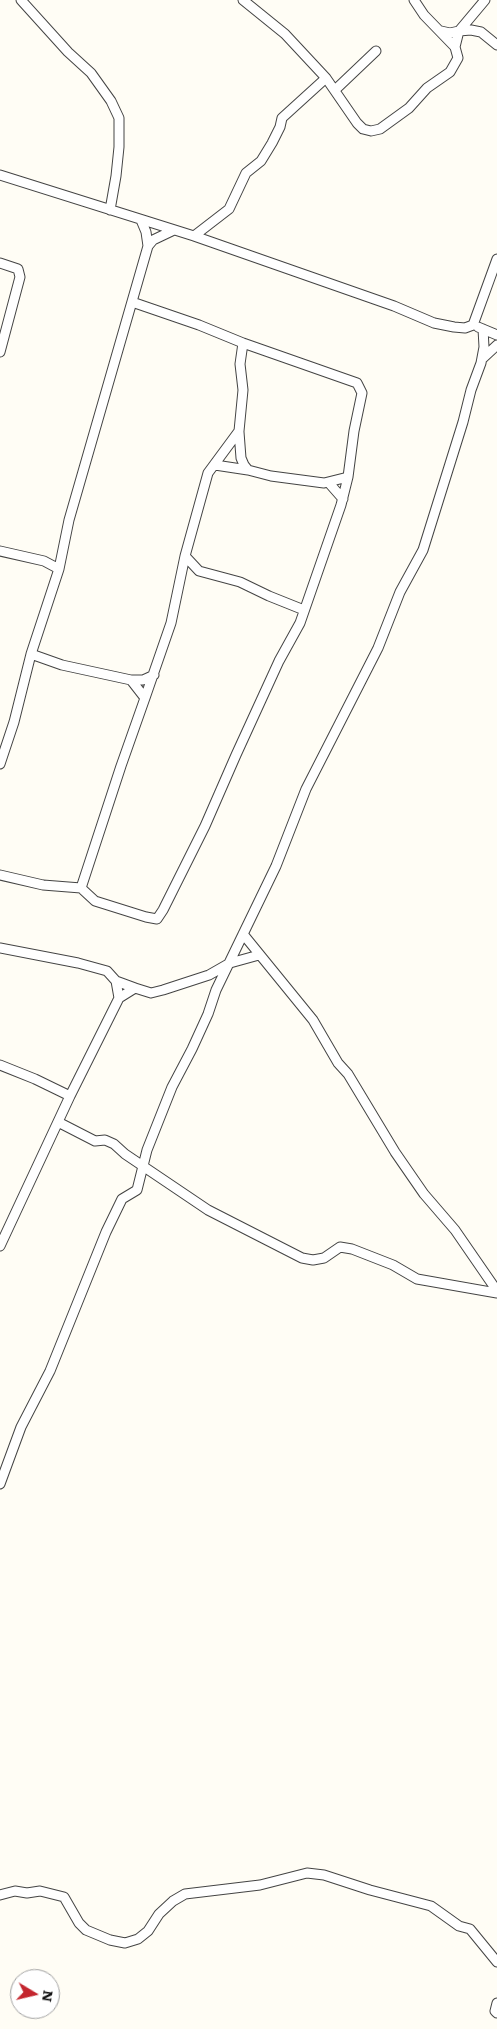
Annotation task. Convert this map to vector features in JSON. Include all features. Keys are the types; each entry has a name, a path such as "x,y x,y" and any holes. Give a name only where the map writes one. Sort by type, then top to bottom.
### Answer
{"street":[{"path":"21,0 68,52 91,73 111,101 119,118 119,148 110,210"},
{"path":"243,0 285,34 326,78 363,129 371,131 380,129 409,108 427,88 450,72 458,58 455,47 424,15 414,0"},
{"path":"455,47 459,31 485,0"},
{"path":"441,31 450,34 471,30 481,32 497,45"},
{"path":"335,90 376,51"},
{"path":"194,236 229,209 246,173 261,161 272,143 282,118 326,78"},
{"path":"0,175 194,236 394,306 434,323 465,328 473,325 497,335"},
{"path":"0,764 14,722 31,654 59,569 68,520 148,246 146,232 141,220"},
{"path":"148,246 154,240 174,230"},
{"path":"473,325 497,259"},
{"path":"0,263 18,269 20,277 0,352"},
{"path":"0,875 44,885 81,888 95,901 157,919 205,826 259,704 300,623 343,499 362,393 357,383 132,302"},
{"path":"0,1484 21,1427 50,1372 106,1232 122,1199 137,1190 142,1166 172,1087 192,1049 208,1014 216,990 276,866 306,789 378,648 400,592 423,550 482,359 484,347 483,329"},
{"path":"243,343 240,364 243,390 239,431 241,458 248,470"},
{"path":"482,359 497,345"},
{"path":"81,888 120,766 146,698 171,623 185,556 208,473 239,431"},
{"path":"214,465 272,476 329,483 348,477"},
{"path":"329,483 343,499"},
{"path":"0,551 44,561 59,569"},
{"path":"185,556 199,570 240,582 304,610"},
{"path":"31,654 62,665 131,680 143,680 154,675"},
{"path":"131,680 146,698"},
{"path":"243,934 313,1020 395,1152 424,1194 455,1230 497,1292"},
{"path":"0,948 78,963 106,971 116,982 151,993 208,975 230,964 259,955"},
{"path":"116,982 119,998"},
{"path":"0,1246 70,1096 119,998 135,988"},
{"path":"0,1065 36,1079 70,1096"},
{"path":"58,1122 95,1141 105,1140 114,1144 142,1166 208,1210 302,1258 313,1260 324,1258 340,1247 352,1249 392,1265 417,1279 497,1292"},
{"path":"0,1895 15,1891 27,1893 40,1891 64,1898 78,1923 86,1930 110,1940 125,1943 138,1939 148,1931 159,1914 173,1901 185,1894 260,1885 307,1873 324,1875 431,1906 459,1926 470,1929 497,1962"},
{"path":"497,2003 497,2013"}]}
